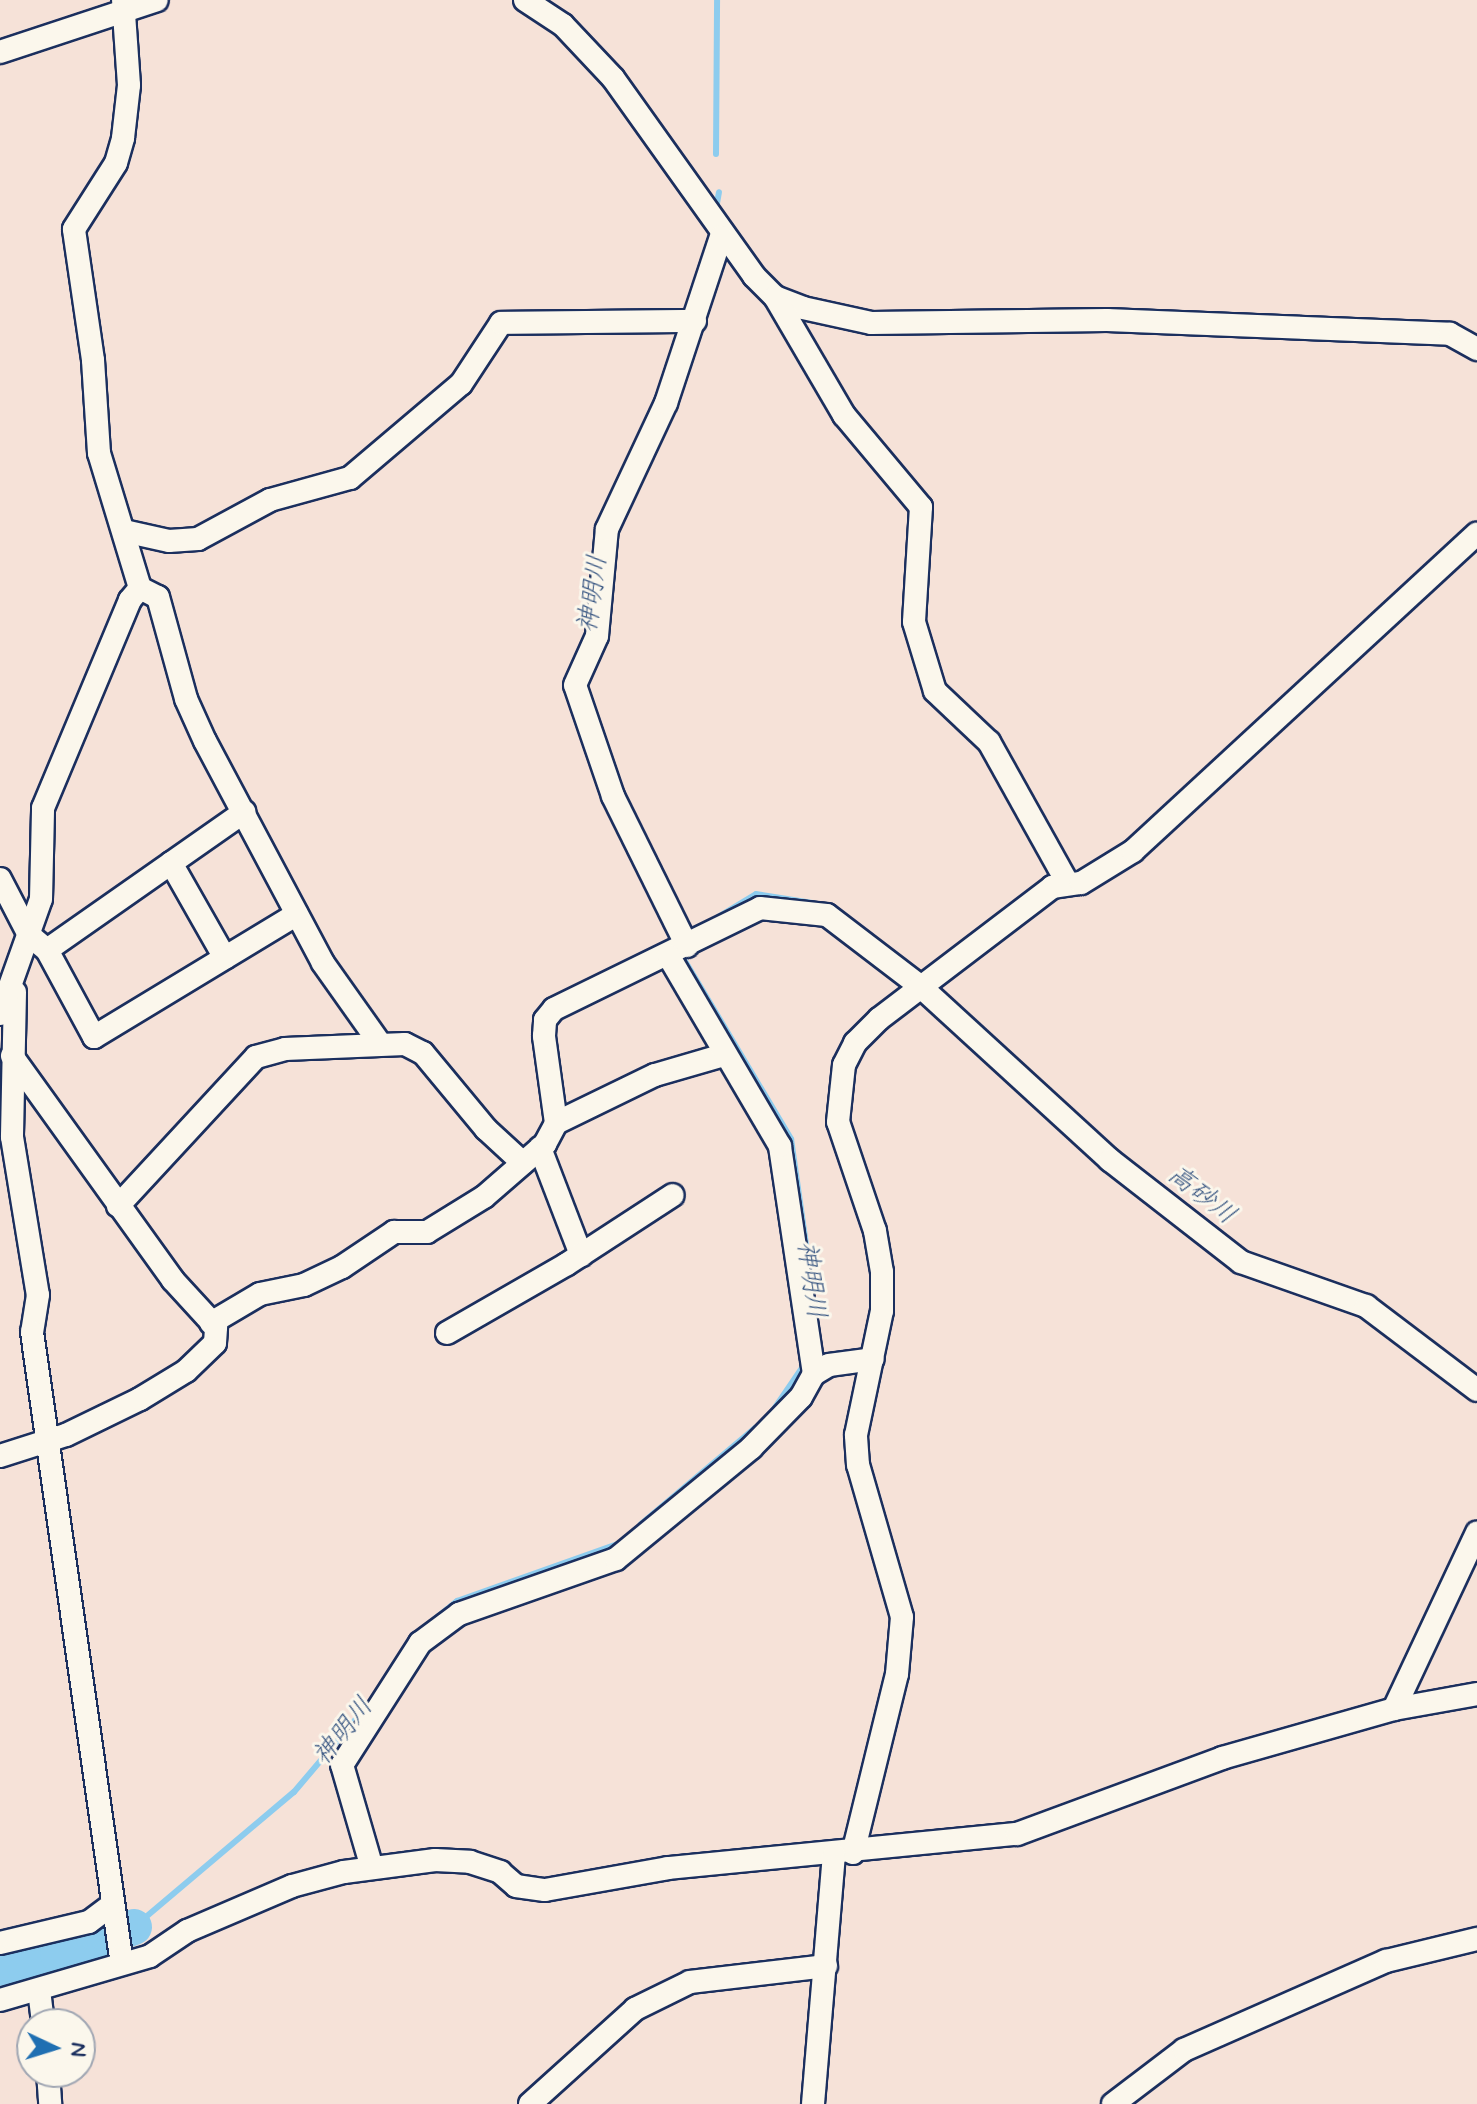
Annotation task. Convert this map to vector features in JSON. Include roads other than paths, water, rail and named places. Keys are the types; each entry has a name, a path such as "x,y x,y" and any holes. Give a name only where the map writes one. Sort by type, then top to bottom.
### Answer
{"street":[{"path":"0,52 122,5 157,0"},
{"path":"525,0 563,25 613,78 721,237 775,297 844,415 921,507 914,622 935,691 989,742 1068,884"},
{"path":"122,5 129,85 123,138 116,163 74,229 93,360 99,453 140,588 158,597 186,699 323,963 379,1042"},
{"path":"721,237 666,403 607,529 597,636 575,685 613,796 724,1055 780,1146 786,1165 814,1374"},
{"path":"775,297 871,323 1107,320 1450,334 1477,329"},
{"path":"124,531 169,541 198,539 270,500 350,478 461,384 501,323 695,321"},
{"path":"1450,334 1477,349"},
{"path":"813,2104 826,1966 844,1854 901,1647 902,1617 858,1465 856,1435 882,1311 882,1272 875,1231 838,1122 838,1093 855,1043 920,986 1052,887 1081,883 1133,851 1477,534"},
{"path":"0,1014 41,899 43,808 130,600 140,588"},
{"path":"47,950 244,812"},
{"path":"171,863 225,958"},
{"path":"0,879 29,935 47,950 94,1037 297,914"},
{"path":"556,1123 545,1020 554,1009 760,908 827,915 920,986 1110,1160 1241,1262 1366,1306 1477,1390"},
{"path":"15,979 12,1137 38,1295 32,1332 44,1442 122,1963"},
{"path":"118,1206 256,1057 285,1049 379,1042 405,1044 423,1053 486,1129 532,1156 581,1255"},
{"path":"211,1323 260,1294 304,1285 342,1267 394,1232 427,1232 484,1197 532,1156 556,1123 655,1075 724,1055"},
{"path":"0,1456 44,1442 140,1399 186,1371 215,1343 211,1323 118,1206 12,1056"},
{"path":"447,1333 581,1255 673,1195"},
{"path":"372,1868 342,1765 420,1643 459,1614 616,1559 751,1448 801,1397 814,1374 829,1365 873,1359"},
{"path":"1394,1709 1477,1533"},
{"path":"0,2000 122,1963 292,1886 372,1868 470,1862 500,1872 516,1886 545,1890 668,1868 844,1854 1017,1834 1222,1758 1394,1709 1477,1694"},
{"path":"0,1943 89,1922 113,1905"},
{"path":"1113,2104 1184,2050 1386,1961 1477,1939"},
{"path":"530,2104 635,2009 690,1982 826,1966"},
{"path":"39,1990 41,2008"}],"waterway":[{"name":"神明川","path":"716,154 717,0"},
{"name":"神明川","path":"716,209 719,192"},
{"name":"高砂川","path":"718,917 756,894 812,903"},
{"name":"神明川","path":"679,951 791,1139 812,1287"},
{"name":"神明川","path":"772,1412 806,1362"},
{"name":"神明川","path":"641,1524 755,1428"},
{"name":"神明川","path":"415,1635 457,1601 621,1543"},
{"name":"神明川","path":"134,1927 294,1792 366,1707"},
{"name":"神明川","path":"0,1968 58,1955 134,1927"}]}
